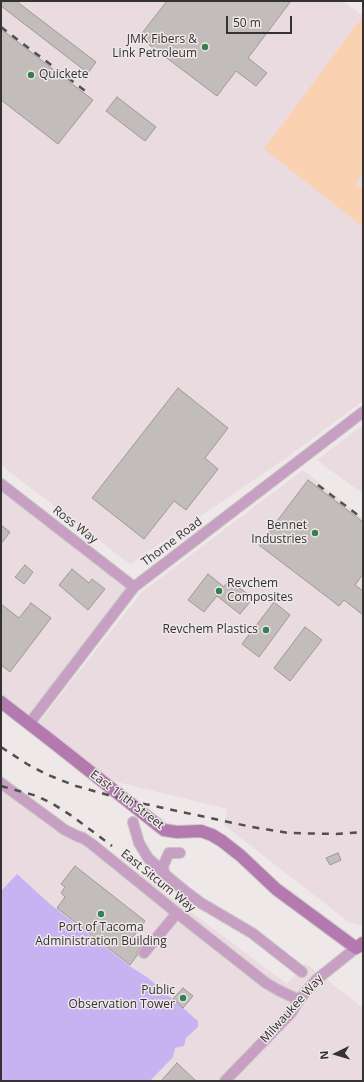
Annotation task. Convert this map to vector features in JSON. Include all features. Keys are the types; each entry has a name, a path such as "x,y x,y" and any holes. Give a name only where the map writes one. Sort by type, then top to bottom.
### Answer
{"street":[{"name":"Thorne Road","path":"29,724 76,660 134,587 363,412"},
{"name":"Ross Way","path":"1,484 134,587"},
{"name":"East 11th Street","path":"1,702 164,830 177,832 201,831 212,835 241,856 276,889 360,946"},
{"name":"East Sitcum Way","path":"1,783 65,830 83,838 93,845 266,983 299,1000"},
{"name":"East 11th Street","path":"133,822 138,843 148,858 174,883 201,903 252,933 302,972"},
{"path":"164,873 163,866 169,853 180,853"},
{"path":"144,953 177,913"},
{"name":"Milwaukee Way","path":"225,1081 291,1013 299,1000 316,980 360,946"}],"shaded area":[{"path":"1,1 343,1 363,16 265,149 340,209 363,172 363,401 286,458 130,564 1,465"},
{"path":"363,16 363,172 356,184 363,189 363,227 264,149"},
{"path":"363,425 363,494 317,460"},
{"path":"303,470 363,518 363,926 350,923 224,825 227,809 109,780 37,725 142,592"},
{"path":"1,488 130,585 29,719 1,698"},
{"path":"1,775 68,825 84,832 287,984 305,963 363,1008 363,1081 150,1081 161,1069 174,1048 184,1046 186,1038 198,1027 173,999 147,977 131,967 50,904 17,874 1,891"},
{"path":"17,874 50,904 131,967 147,977 198,1021 198,1027 186,1038 184,1046 175,1048 173,1057 150,1081 1,1081 1,891"}],"building":[{"path":"1,1 16,1 96,62 88,73 1,6"},
{"name":"JMK Fibers & Link Petroleum","path":"167,1 291,1 248,58 267,73 256,86 236,71 217,96 139,37"},
{"name":"Quickete","path":"1,29 93,100 58,144 1,100"},
{"path":"117,97 156,127 145,141 106,111"},
{"path":"178,388 228,428 205,458 218,469 186,510 174,501 144,539 92,498"},
{"name":"Bennet Industries","path":"308,480 363,522 363,574 355,585 363,591 363,615 344,600 339,606 259,545"},
{"path":"1,525 10,532 1,544"},
{"path":"25,565 33,572 24,584 15,577"},
{"path":"72,569 89,583 92,579 105,589 88,610 59,585"},
{"name":"Revchem Composites","path":"208,574 224,587 229,580 253,598 240,614 217,596 204,612 188,600"},
{"name":"Revchem Plastics","path":"274,602 290,615 259,657 242,644"},
{"path":"31,603 51,618 10,672 1,665 1,604 19,618"},
{"path":"305,627 322,640 290,681 274,668"},
{"path":"338,853 341,860 330,865 326,858"},
{"name":"Port of Tacoma Administration Building","path":"75,866 145,921 132,938 141,946 138,954 130,965 57,908 65,897 61,893 65,887 61,884"},
{"name":"Public Observation Tower","path":"183,988 193,996 183,1008 173,999"},
{"path":"177,1063 196,1081 161,1081"}],"railway":[{"path":"1,27 88,93"},
{"path":"318,485 363,519"},
{"path":"1,747 27,764 48,775 76,786 126,800 252,827 289,833 336,834 363,832"},
{"path":"1,786 37,796 53,804 72,816 112,846"}],"place":[{"name":"JMK Fibers & Link Petroleum","path":"205,47"},
{"name":"Quickete","path":"31,75"},
{"name":"Bennet Industries","path":"315,533"},
{"name":"Revchem Composites","path":"219,591"},
{"name":"Revchem Plastics","path":"266,630"},
{"name":"Port of Tacoma Administration Building","path":"101,914"},
{"name":"Public Observation Tower","path":"183,998"}]}
